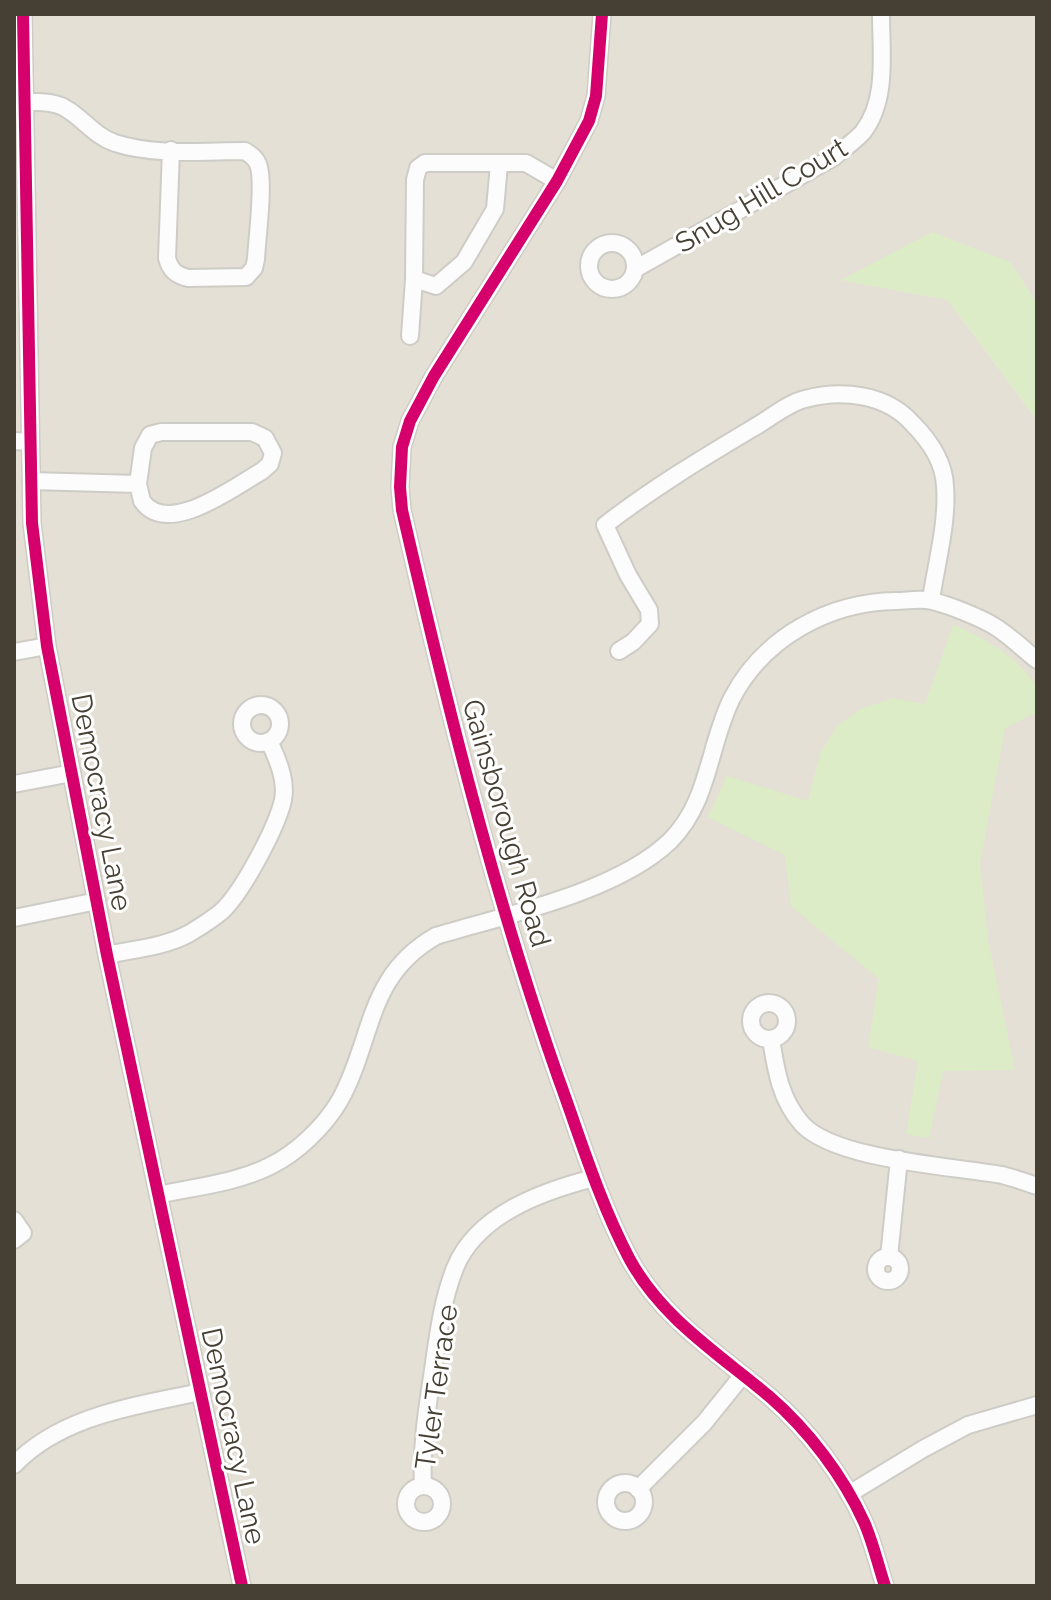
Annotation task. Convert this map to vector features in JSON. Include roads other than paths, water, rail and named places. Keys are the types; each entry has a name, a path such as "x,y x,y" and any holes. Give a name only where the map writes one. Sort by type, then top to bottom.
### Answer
{"street":[{"name":"Democracy Lane","path":"23,14 18,102 22,442 31,481 32,523 47,646 107,955 242,1586"},
{"name":"Gainsborough Road","path":"602,14 596,96 589,121 557,181 434,376 410,421 400,467 402,510 434,649 506,915 594,1178 629,1259 683,1328 771,1399 818,1447 865,1524 885,1586"},
{"name":"Snug Hill Court","path":"635,269 834,157 862,133 873,114 882,77 881,14"},
{"path":"18,102 55,104 65,108 94,133 131,147 245,151 255,158 260,172 256,259 254,268 246,277 188,278 169,266 171,150"},
{"path":"410,336 415,180 418,168 425,163 526,163 557,181"},
{"path":"414,279 436,286 464,262 495,209 499,164"},
{"path":"619,651 633,642 650,624 649,610 628,575 605,525 651,489 803,399 838,394 861,395 883,402 905,415 928,440 945,484 945,507 931,600"},
{"path":"161,432 252,432 265,438 273,453 270,464 262,471 194,511 170,513 145,507 138,484 143,448 150,435 161,432"},
{"path":"31,481 138,484"},
{"path":"14,524 32,523"},
{"path":"158,1195 250,1175 273,1165 319,1128 340,1100 374,1005 399,964 415,947 436,936 600,885 638,867 669,842 686,823 702,792 733,696 757,662 786,636 817,616 842,607 882,601 931,600 994,626 1037,660"},
{"path":"14,652 47,646"},
{"path":"107,955 167,943 189,933 221,912 236,894 262,849 283,798 280,763 269,741"},
{"path":"14,784 72,773"},
{"path":"14,918 97,901"},
{"path":"771,1039 778,1086 802,1125 831,1144 899,1159 1005,1176 1037,1186"},
{"path":"889,1257 899,1159"},
{"name":"Tyler Terrace","path":"423,1485 422,1451 440,1319 456,1266 478,1236 512,1208 553,1188 594,1178"},
{"path":"14,1220 23,1233 14,1240"},
{"path":"638,1489 704,1423 742,1376"},
{"path":"17,1455 77,1424 108,1413 200,1392"},
{"path":"849,1494 968,1425 1037,1405"}]}
